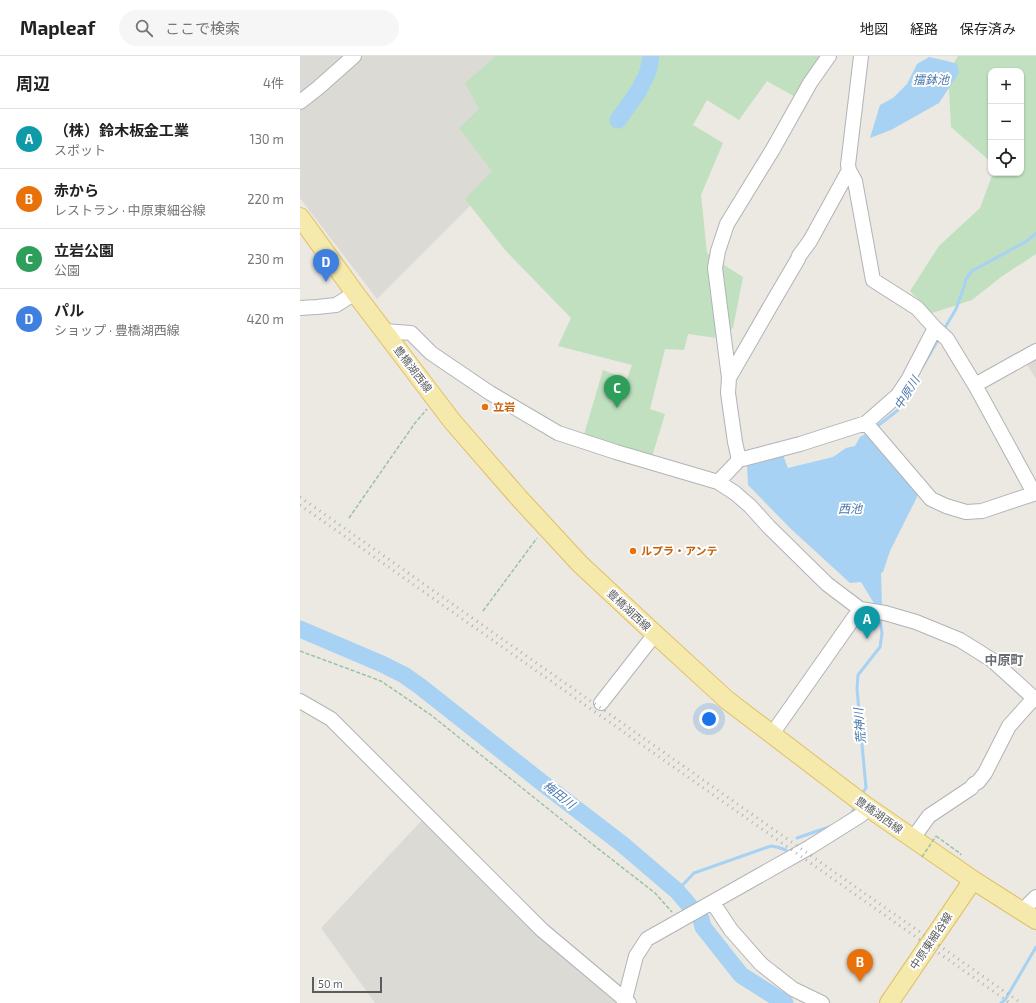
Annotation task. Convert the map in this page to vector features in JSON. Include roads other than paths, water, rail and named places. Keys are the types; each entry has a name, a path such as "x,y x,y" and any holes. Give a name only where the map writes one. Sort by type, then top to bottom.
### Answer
{"main road":[{"name":"豊橋湖西線","path":"300,217 355,293 457,427 545,527 580,564 727,700 860,801 973,880 1029,915"},
{"name":"中原東細谷線","path":"889,1003 973,880"}],"street":[{"path":"300,102 354,56"},
{"path":"739,460 728,393 729,378 715,268 718,251 727,224 773,149 810,83 829,56"},
{"path":"861,56 848,165 855,181 873,280 917,308 940,333 975,386 1035,493 982,512 966,512 946,506 930,499 870,427"},
{"path":"729,378 799,256 810,241 849,170"},
{"path":"300,308 336,305 355,293"},
{"path":"384,331 411,333 431,352 490,393 558,433 718,482 735,493 745,502 827,584 872,611 916,622 960,640 992,660 1035,699 1009,726 985,773 978,782 929,816 913,838"},
{"path":"718,482 739,460 870,427 898,394 940,333"},
{"path":"975,386 1036,352"},
{"path":"772,734 872,611"},
{"path":"601,703 655,634"},
{"path":"300,701 331,719 542,930 626,1002 636,956 646,939 711,904 810,847 861,815 860,801"},
{"path":"1029,915 1036,897"},
{"path":"711,904 731,930 761,964 793,989 822,1003"}],"water":[{"name":"擂鉢池","path":"929,57 957,64 959,73 939,103 891,130 870,138 880,105 893,98 907,84 917,64"},
{"name":"西池","path":"865,434 917,494 917,497 890,551 883,572 881,573 882,606 875,605 861,582 850,583 791,529 748,485 747,465 783,455 788,468 833,457 846,448 855,446 860,437"}],"waterway":[{"path":"618,120 638,92 648,72 651,56"},
{"name":"中原川","path":"943,331 956,309 966,279 972,271 1027,241 1036,233"},
{"name":"中原川","path":"923,366 939,338"},
{"name":"中原川","path":"875,428 898,410 908,392"},
{"name":"荒神川","path":"861,795 866,788 857,689 858,675 880,647 882,633 879,616"},
{"name":"梅田川","path":"300,629 382,664 404,675 421,687 622,844 677,891 701,919 703,927 741,975 785,1003"},
{"name":"荒神川","path":"850,816 856,805"},
{"name":"荒神川","path":"797,838 829,827"},
{"name":"荒神川","path":"677,891 694,873 771,846 786,850"},
{"path":"1001,1003 1005,1000 1036,947"}],"railway":[{"path":"300,497 1021,1003"},
{"path":"300,505 1010,1003"}],"place":[{"name":"パル","path":"326,282"},
{"name":"立岩","path":"485,407"},
{"name":"立岩公園","path":"617,408"},
{"name":"ルプラ・アンテ","path":"633,551"},
{"name":"（株）鈴木板金工業","path":"867,639"},
{"name":"赤から","path":"860,982"}],"district":[{"name":"中原町","path":"1004,660"}]}
